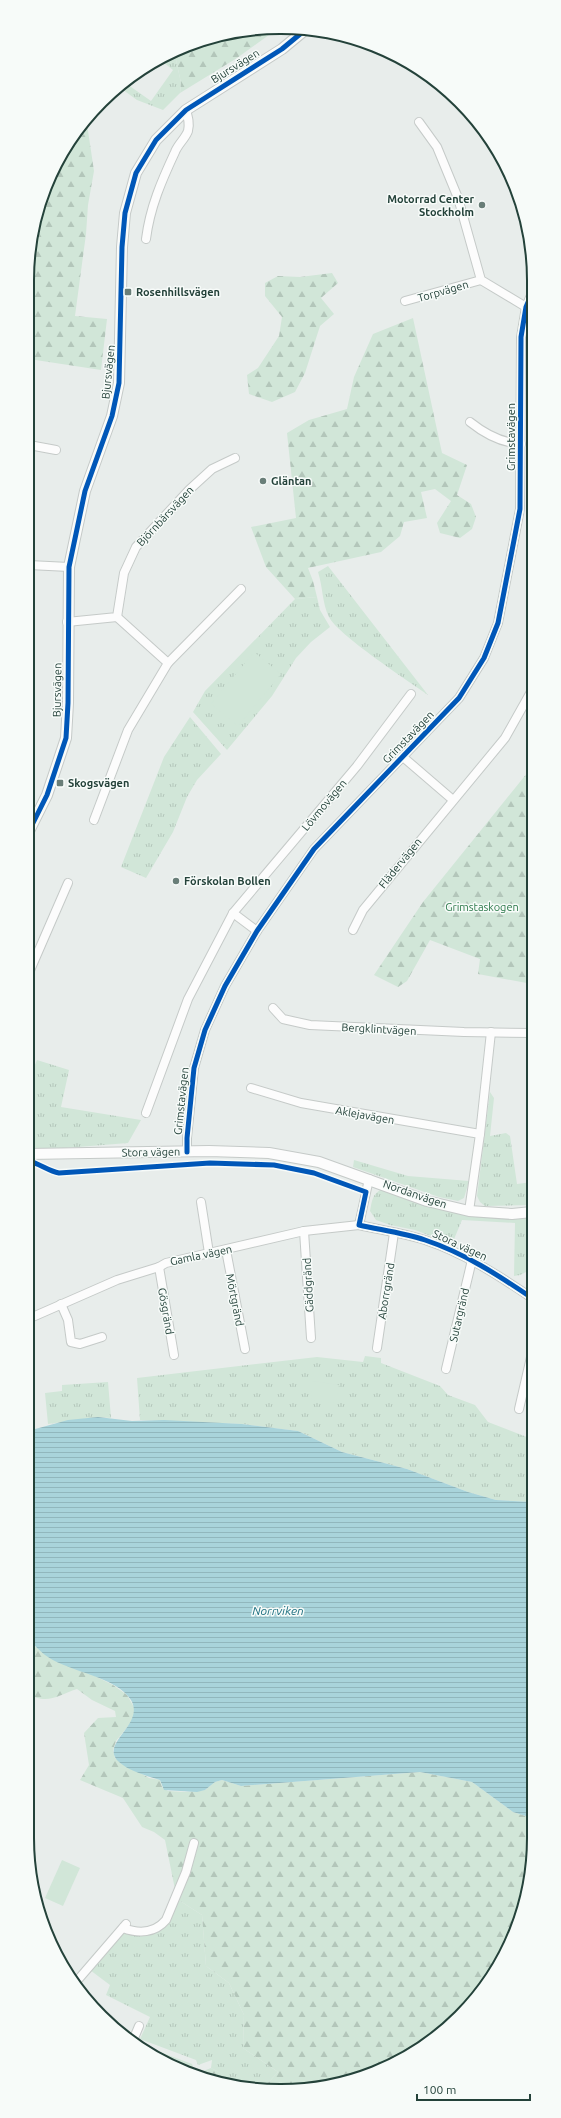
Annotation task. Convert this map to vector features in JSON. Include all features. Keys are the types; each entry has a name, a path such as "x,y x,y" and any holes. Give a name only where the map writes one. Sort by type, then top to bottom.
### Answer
{"street":[{"name":"Bjursvägen","path":"34,821 47,795 66,738 68,703 67,622 69,567 85,491 112,416 119,383 122,247 125,213 136,173 156,140 186,110 282,48 298,35"},
{"path":"146,239 148,218 157,192 176,150 188,131 189,120 186,110"},
{"path":"420,122 437,147 458,198 481,280 526,306"},
{"name":"Torpvägen","path":"405,301 481,280"},
{"name":"Grimstavägen","path":"187,1152 194,1068 205,1030 225,986 257,931 314,849 459,698 484,658 498,622 520,509 520,358 521,337 526,306"},
{"name":"Grimstavägen","path":"470,422 482,432 510,443 521,444"},
{"path":"34,447 56,450"},
{"name":"Björnbärsvägen","path":"117,617 124,573 136,546 189,490 212,469 235,458"},
{"path":"34,565 69,567"},
{"path":"94,820 128,730 168,663 241,589"},
{"path":"67,622 117,617 168,663"},
{"name":"Lövmovägen","path":"146,1113 188,1000 233,913 357,766 411,694"},
{"name":"Flädervägen","path":"353,930 363,910 452,800 505,738 527,699"},
{"path":"403,757 452,800"},
{"path":"34,961 68,883"},
{"path":"233,913 257,931"},
{"name":"Bergklintvägen","path":"273,1008 283,1019 310,1025 527,1033"},
{"path":"469,1211 480,1134 491,1032"},
{"name":"Aklejavägen","path":"251,1088 301,1103 480,1134"},
{"name":"Stora vägen","path":"34,1154 239,1151 293,1156 325,1164 369,1179"},
{"path":"359,1225 369,1179"},
{"name":"Nordanvägen","path":"369,1179 427,1201 469,1211 512,1214 527,1212"},
{"path":"201,1202 209,1253"},
{"name":"Stora vägen","path":"359,1225 424,1240 472,1260 527,1295"},
{"name":"Gamla vägen","path":"34,1317 117,1280 159,1268 166,1263 304,1231 359,1225"},
{"name":"Gäddgränd","path":"304,1231 311,1338"},
{"name":"Aborrgränd","path":"377,1348 394,1233"},
{"name":"Mörtgränd","path":"226,1250 245,1349"},
{"name":"Sutargränd","path":"446,1370 472,1260"},
{"name":"Gösgränd","path":"159,1268 174,1355"},
{"path":"62,1304 68,1320 71,1342 80,1344 102,1337"},
{"path":"519,1409 527,1375"},
{"path":"79,1979 124,1926 133,1932 143,1932 162,1925 166,1920 186,1872 194,1842"},
{"path":"135,2036 139,2026"}],"green space":[{"path":"269,35 237,58 180,93 181,83 175,57 217,42 248,36"},
{"path":"175,57 181,83 180,93 163,110 137,100 124,90 129,86 151,101 173,70 164,63"},
{"path":"87,127 94,171 88,205 86,234 75,316 107,319 101,370 34,360 34,280 36,248 42,217 59,171"},
{"path":"332,273 338,283 321,298 334,314 320,326 305,373 295,392 272,402 249,394 247,375 258,368 279,336 282,317 265,296 265,283 278,276 300,277"},
{"path":"413,318 442,453 467,465 457,495 471,504 476,517 472,529 460,538 440,533 437,523 451,501 435,489 421,492 427,518 404,522 400,536 381,552 308,568 317,597 295,599 266,567 251,527 296,518 287,433 309,420 347,409 354,377 373,334"},
{"path":"328,566 428,695 359,646 335,625 327,612 318,572"},
{"path":"317,597 320,610 330,627 311,642 296,658 272,696 227,750 193,712 205,691 295,599"},
{"path":"254,652 281,674 238,726 211,704"},
{"path":"190,717 221,754 197,780 187,797 173,832 146,878 121,867 164,757"},
{"name":"Grimstaskogen","path":"527,773 527,983 478,974 480,959 430,940 407,981 398,987 374,975 423,902"},
{"path":"37,1060 69,1070 61,1107 141,1120 128,1143 34,1151 34,1067"},
{"path":"490,1092 494,1098 490,1136 506,1133 510,1136 517,1184 527,1183 527,1205 485,1206 480,1202 477,1196"},
{"path":"354,1160 408,1176 469,1181 464,1198 458,1201 439,1197 353,1167"},
{"path":"382,1189 456,1213 493,1218 527,1216 527,1272 514,1276 515,1223 462,1220 452,1244 415,1230 390,1225 376,1220 370,1211 373,1198"},
{"path":"365,1356 381,1358 381,1363 440,1386 448,1395 475,1405 488,1422 527,1437 527,1502 496,1500 468,1492 407,1469 342,1452 298,1431 242,1424 140,1420 137,1378 317,1357 363,1362"},
{"path":"313,1381 339,1385 336,1403 311,1400"},
{"path":"108,1382 111,1418 98,1417 48,1424 45,1393 62,1391 62,1385"},
{"path":"34,1645 113,1685 127,1695 135,1709 133,1720 116,1741 113,1750 115,1758 149,1778 160,1780 162,1787 168,1791 185,1792 205,1790 215,1782 222,1780 241,1786 420,1772 472,1782 513,1812 527,1816 525,1870 522,1886 514,1917 502,1947 476,1988 455,2012 431,2033 404,2051 390,2059 344,2076 313,2082 268,2083 278,2072 243,2048 244,2015 229,1983 206,1966 202,1915 177,1899 165,1840 154,1832 142,1827 123,1798 80,1780 89,1765 84,1733 98,1718 116,1717 115,1711 92,1700 77,1689 52,1698 41,1699 34,1697"},
{"path":"62,1860 80,1868 63,1906 45,1898"},
{"path":"177,1899 202,1915 206,1966 229,1983 244,2015 243,2048 278,2072 268,2083 232,2079 211,2068 212,2060 198,2065 196,2060 140,2039 150,2017 106,1995 110,1985 90,1970 120,1933 142,1934 155,1929"},
{"path":"157,2051 192,2064 194,2068 171,2059"},
{"path":"211,2068 234,2079 217,2076 202,2071"}],"water":[{"name":"Norrviken","path":"98,1417 132,1421 164,1420 242,1424 298,1431 342,1452 407,1469 468,1492 496,1500 527,1502 527,1816 513,1812 472,1782 420,1772 241,1786 222,1780 215,1782 205,1790 197,1792 164,1790 160,1780 132,1770 118,1761 114,1752 117,1742 130,1723 134,1712 131,1700 124,1692 115,1686 104,1680 57,1662 42,1653 34,1645 34,1429 68,1420"}],"cycle path":[{"path":"34,821 47,795 66,738 68,703 69,567 85,491 112,416 119,383 122,247 125,213 136,173 156,140 186,110 282,49 299,35"},
{"path":"187,1152 194,1068 205,1030 225,986 257,931 314,849 459,698 484,658 498,623 520,509 521,337 527,305"},
{"path":"34,1162 51,1171 59,1173 210,1163 274,1165 314,1173 366,1192 359,1225 409,1235 439,1245 480,1265 527,1295"}],"place":[{"name":"Motorrad Center Stockholm","path":"482,205"},
{"name":"Rosenhillsvägen","path":"128,292"},
{"name":"Gläntan","path":"263,481"},
{"name":"Skogsvägen","path":"60,783"},
{"name":"Förskolan Bollen","path":"176,881"}]}
